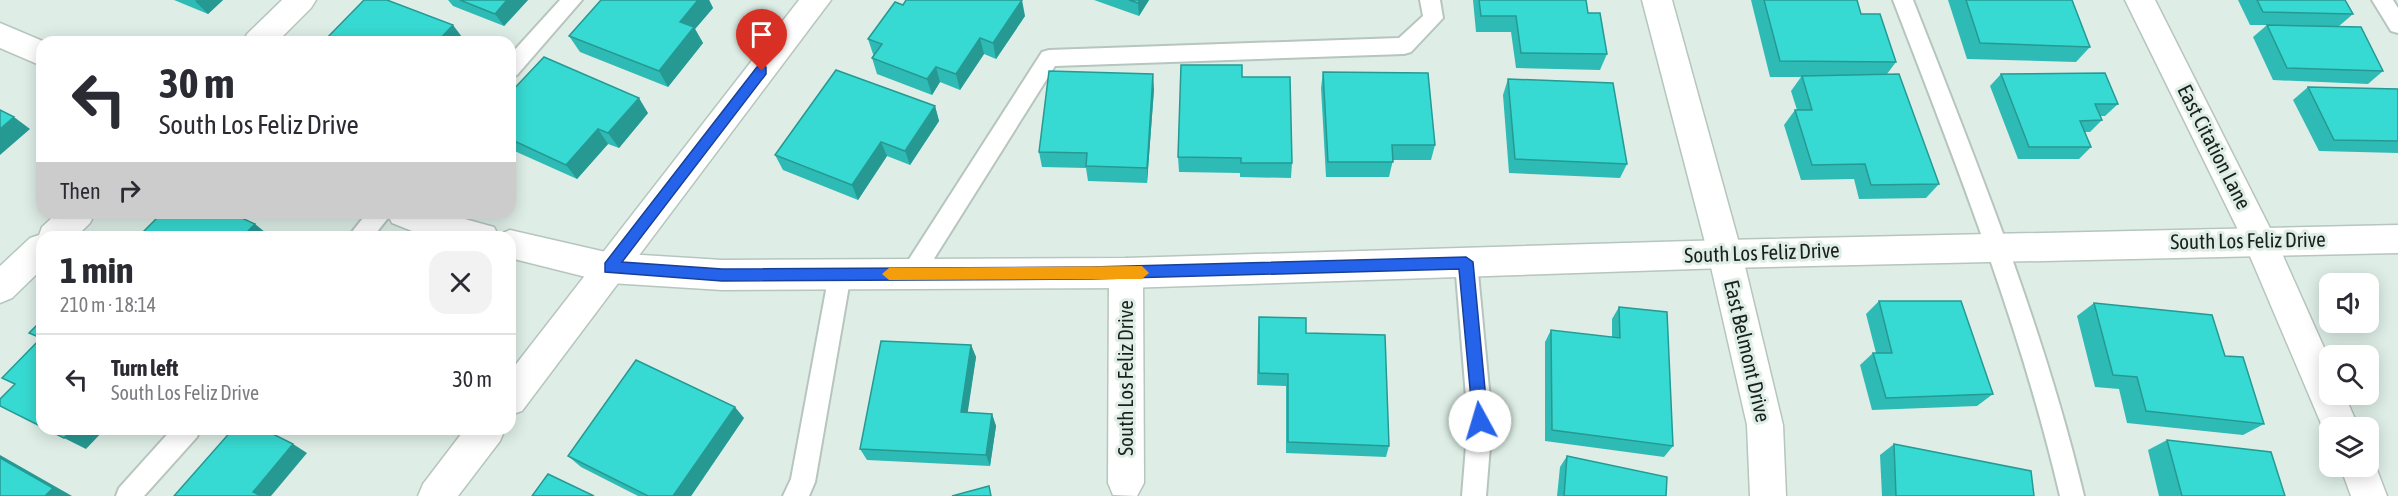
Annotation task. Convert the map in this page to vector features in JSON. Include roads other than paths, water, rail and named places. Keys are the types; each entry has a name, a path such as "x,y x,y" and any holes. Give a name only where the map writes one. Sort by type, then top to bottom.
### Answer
{"street":[{"path":"264,36 301,0"},
{"path":"516,391 816,0"},
{"name":"East Belmont Drive","path":"1657,0 1725,254 1766,424 1768,496"},
{"name":"East Citation Lane","path":"2140,0 2260,240 2337,417"},
{"path":"0,35 36,51"},
{"path":"60,231 73,219"},
{"path":"416,219 458,231"},
{"name":"South Los Feliz Drive","path":"516,245 610,268 722,275 1126,273 1725,254 2260,240 2398,239"},
{"path":"0,288 36,254"},
{"name":"South Los Feliz Drive","path":"1126,273 1126,483"},
{"path":"436,496 482,435"},
{"path":"2362,477 2369,496"}],"lane":[{"path":"516,62 572,0"},
{"path":"912,274 1049,58 1404,46 1433,18 1430,0"},
{"path":"1903,0 1998,247 2061,447 2072,496"},
{"path":"2382,0 2398,25"},
{"path":"364,231 376,219"},
{"path":"1466,262 1480,421 1474,496"},
{"path":"795,496 803,482 840,274"},
{"path":"128,496 183,435"}]}
